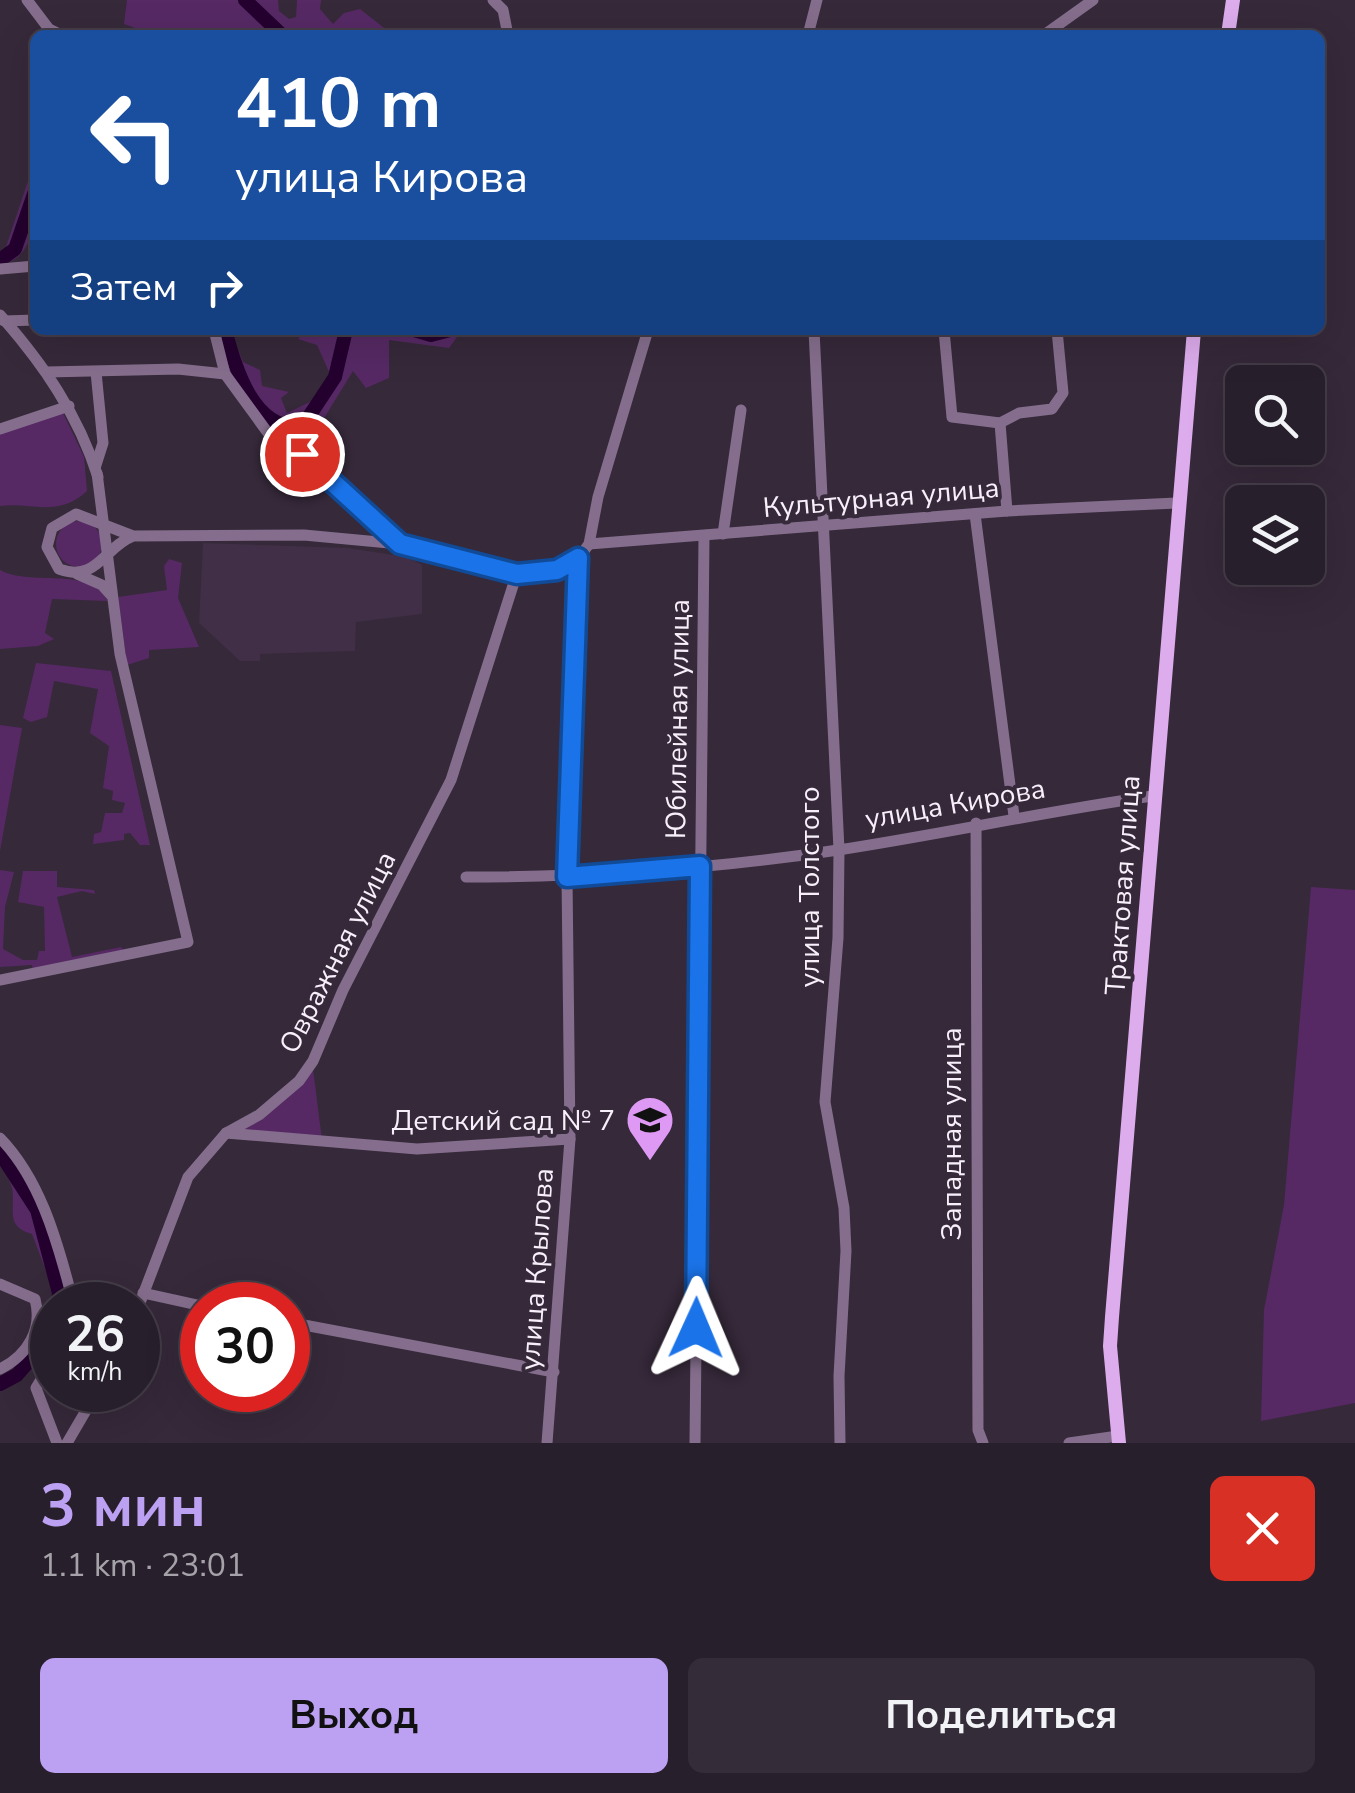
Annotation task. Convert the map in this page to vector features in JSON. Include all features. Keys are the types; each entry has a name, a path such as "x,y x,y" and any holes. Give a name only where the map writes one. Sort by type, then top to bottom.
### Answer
{"main road":[{"path":"1229,30 1233,0"},
{"name":"Трактовая улица","path":"1118,1440 1110,1346 1176,503 1193,335"}],"street":[{"path":"27,0 52,30"},
{"path":"494,0 502,10 507,30"},
{"path":"809,30 818,0"},
{"path":"1051,30 1093,0"},
{"path":"0,269 30,266"},
{"path":"2,319 30,320"},
{"path":"0,980 188,942 120,654 107,557 110,526 96,470 68,406 48,372 2,319"},
{"path":"215,335 225,374 268,433 302,454 400,544"},
{"path":"76,514 133,536 304,535 400,544 517,574 557,570 578,558 589,544 598,497 647,335"},
{"name":"улица Толстого","path":"814,335 838,850 838,938 825,1102 844,1208 846,1251 838,1376 840,1443"},
{"path":"944,335 952,416 1000,423 1018,413 1052,410 1063,393 1057,335"},
{"path":"48,372 178,369 225,374"},
{"path":"96,372 103,443 94,494 76,514 52,528 47,547 55,565 102,585 114,599"},
{"path":"0,429 68,406"},
{"path":"723,534 740,410"},
{"path":"1000,423 1007,511"},
{"name":"Культурная улица","path":"589,544 822,529 1007,511 1176,503"},
{"path":"975,514 1014,816"},
{"path":"75,573 93,569 133,536"},
{"name":"Юбилейная улица","path":"695,1443 704,536"},
{"name":"улица Крылова","path":"548,1443 570,1139 567,877 578,558"},
{"name":"Овражная улица","path":"148,1282 188,1177 226,1133 259,1115 299,1081 314,1062 343,990 451,780 517,574"},
{"name":"улица Кирова","path":"466,877 567,877 838,850 1014,816 1153,796"},
{"name":"Западная улица","path":"976,824 978,1430 983,1443"},
{"path":"226,1133 417,1149 570,1139"},
{"path":"0,1138 32,1184 55,1234 68,1282"},
{"path":"0,1284 30,1297"},
{"path":"310,1326 554,1372"},
{"path":"0,1369 30,1338"},
{"path":"45,1412 57,1443"},
{"path":"67,1443 85,1412"},
{"path":"1069,1443 1118,1440"}],"shaded area":[{"path":"127,0 278,0 279,11 289,19 296,17 297,0 321,0 320,9 333,24 344,13 360,9 387,30 140,30 124,24"},
{"path":"30,175 30,237 14,260 0,265"},
{"path":"216,335 232,335 243,362 260,370 262,386 289,392 281,398 287,413 316,399 330,374 317,345 298,339 302,335 458,335 449,348 389,340 389,378 366,388 353,371 302,454 270,430 245,401"},
{"path":"63,413 84,457 87,491 55,507 0,506 0,431"},
{"path":"79,521 95,528 102,544 95,560 79,567 63,560 56,544 63,528"},
{"path":"203,543 348,548 407,557 422,565 422,614 356,622 355,651 260,654 260,661 240,661 199,623"},
{"path":"169,559 182,563 178,598 199,647 149,650 149,658 127,665 118,597 167,590 164,566"},
{"path":"0,570 12,575 87,583 108,601 52,599 45,633 54,639 38,646 0,649"},
{"path":"36,663 111,671 150,845 140,845 130,833 124,834 124,840 93,844 94,834 101,832 105,813 122,813 125,803 112,800 113,791 103,788 109,746 90,733 98,689 54,681 47,717 31,722 23,718"},
{"path":"0,725 22,728 0,851"},
{"path":"0,870 14,872 5,907 3,949 23,960 37,960 39,951 45,951 44,907 18,902 23,871 57,871 57,887 94,890 95,894 82,891 57,897 72,957 121,947 125,952 33,972 32,965 0,967"},
{"path":"1311,887 1355,890 1355,1403 1261,1421 1264,1310 1284,1205"},
{"path":"313,1069 322,1140 240,1130"},
{"path":"3,1165 20,1172 54,1238 65,1282 48,1276 32,1234 14,1222 12,1188"}],"waterway":[{"path":"245,0 277,30"},
{"path":"0,260 15,249 30,206"},
{"path":"227,335 241,379 259,408 285,426 302,427 335,377 345,335"},
{"path":"0,1153 37,1210 56,1282"},
{"path":"0,1384 17,1375 30,1360"}],"place":[{"name":"Детский сад № 7","path":"650,1162"}],"route":[{"path":"302,454 400,544 517,574 557,570 578,558 567,877 700,866 696,1328"}]}
